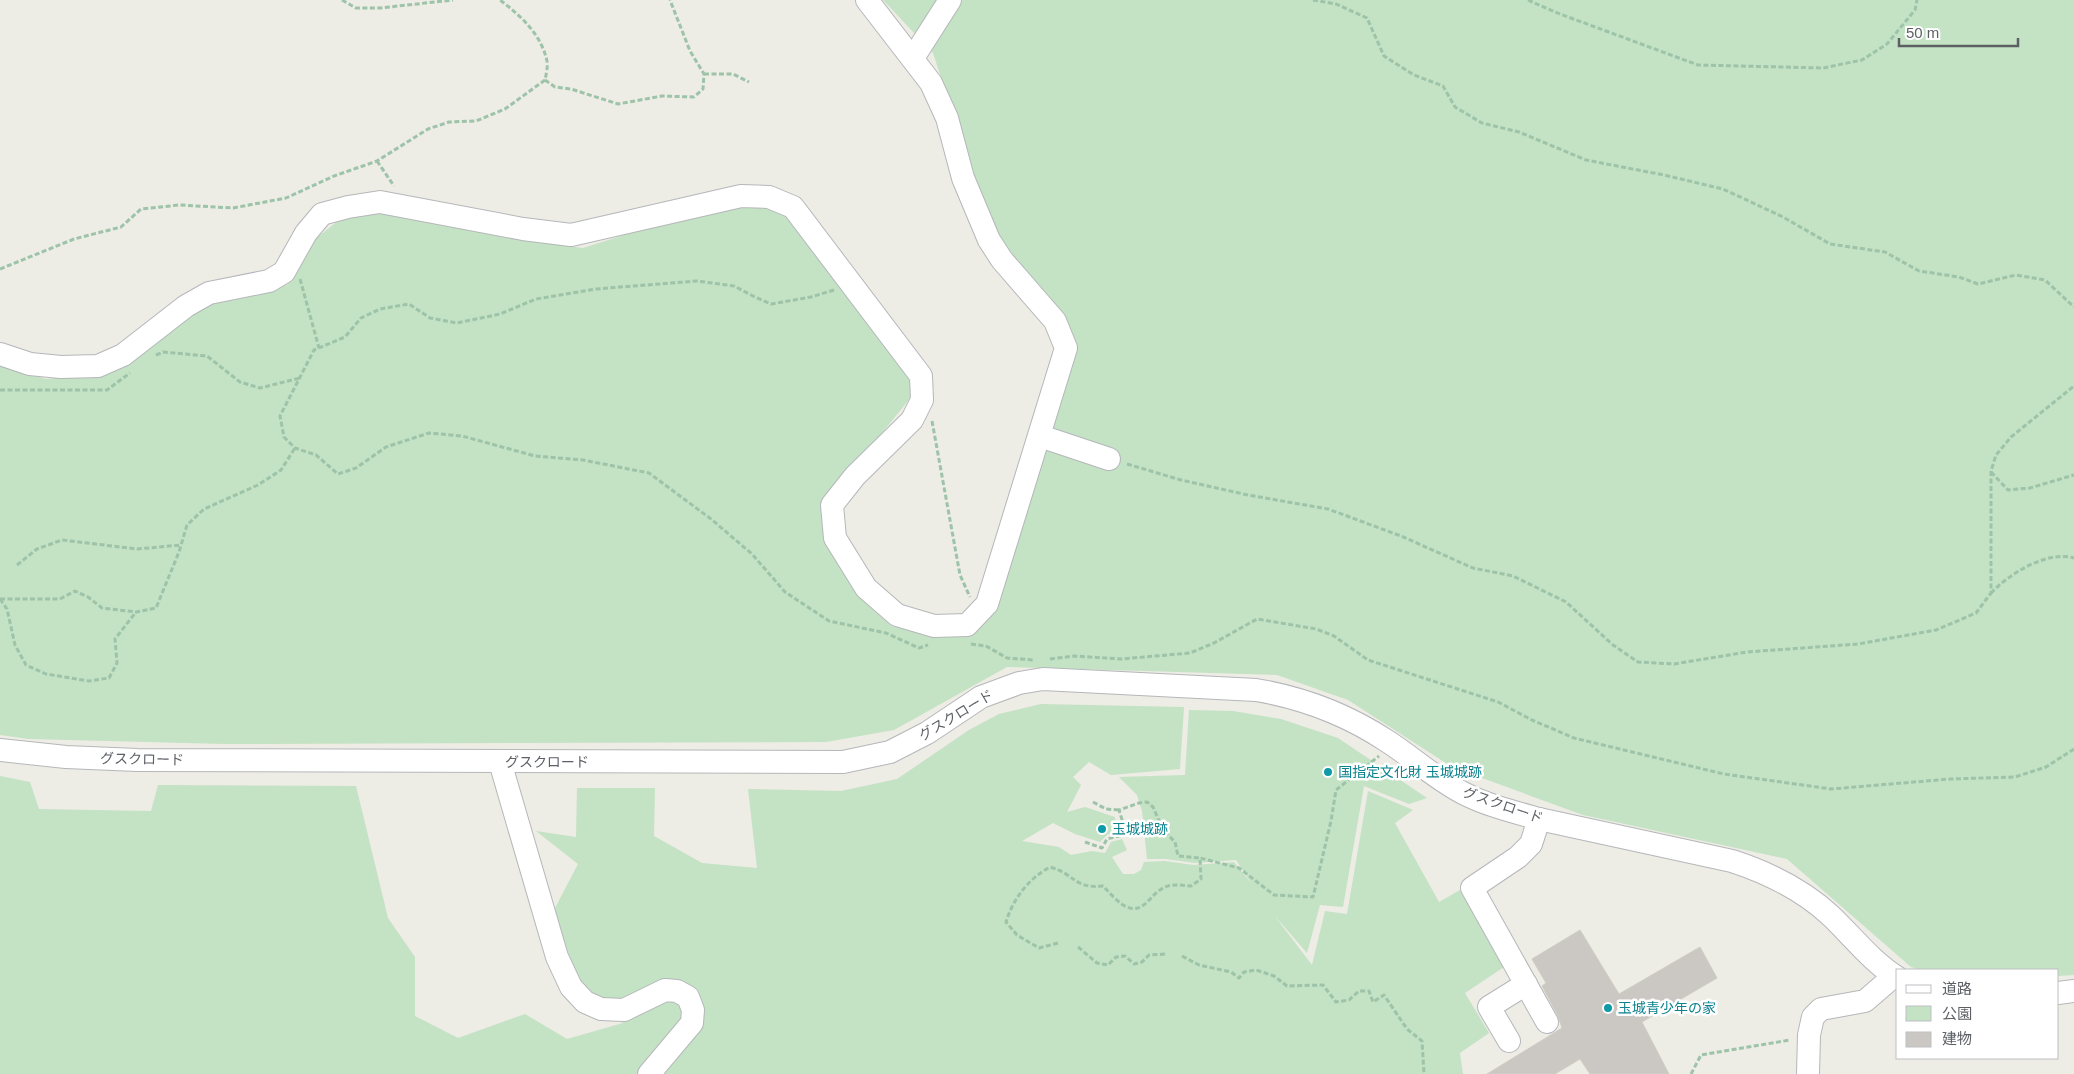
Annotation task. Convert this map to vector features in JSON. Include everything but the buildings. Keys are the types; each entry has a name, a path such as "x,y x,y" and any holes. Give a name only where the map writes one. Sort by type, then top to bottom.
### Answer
{"street":[{"path":"0,354 30,364 61,367 98,366 123,355 186,306 209,294 269,281 284,272 306,233 322,214 348,207 380,202 523,229 571,235 741,196 769,197 793,207 921,376 922,400 912,420 855,476 832,505 835,538 866,588 897,615 934,626 968,619 987,604 1066,348 1055,321 1002,260 989,240 963,178 947,118 931,82 867,0"},
{"path":"913,58 950,0"},
{"path":"1040,436 1109,459"},
{"name":"グスクロード","path":"0,750 66,757 136,760 843,762 890,752 927,733 981,698 1018,683 1043,679 1231,687 1286,695 1345,716 1386,740 1463,793 1539,819 1732,861 1761,870 1810,898 1881,966 1896,977"},
{"path":"500,762 557,957 571,987 585,1002 600,1009 624,1010 665,990 677,991 688,997 694,1010 692,1022 649,1074"},
{"path":"1539,819 1531,844 1518,857 1472,888 1547,1022"},
{"path":"1808,1074 1809,1039 1813,1017 1821,1009 1865,1001 1896,977"},
{"path":"1510,1041 1490,1007 1526,984"},
{"path":"2059,993 2074,992"}],"path":[{"path":"342,0 356,8 380,8 453,0"},
{"path":"0,269 74,239 121,227 141,209 180,204 233,208 286,198 334,176 377,161 428,129 450,122 476,121 504,109 544,80 548,63 538,36 522,18 500,0"},
{"path":"544,80 555,87 570,89 618,104 662,96 694,96 702,89 704,74 690,51 670,0"},
{"path":"1313,0 1336,4 1367,18 1384,56 1414,75 1442,86 1455,107 1482,123 1518,132 1586,160 1723,189 1783,217 1830,244 1885,252 1919,270 1959,277 1978,284 2016,275 2045,280 2074,307"},
{"path":"1528,0 1560,14 1698,65 1823,68 1862,60 1887,44 1915,10 1917,0"},
{"path":"704,74 733,74 750,82"},
{"path":"294,254 319,348"},
{"path":"854,287 771,304 754,298 734,286 697,281 596,289 536,299 500,314 457,323 430,318 409,304 380,308 361,318 345,337 314,350 280,416 284,437 295,448 316,455 338,474 356,468 386,447 429,433 462,436 534,456 583,460 649,473 711,519 752,554 785,592 829,621 886,633 919,648 936,642"},
{"path":"149,359 162,352 207,356 240,382 260,388 300,378"},
{"path":"0,390 107,390 136,369"},
{"path":"1988,597 1991,593 1991,471 1996,454 2011,437 2074,386"},
{"path":"922,400 929,404 968,619 963,642 986,646 1007,658 1039,660"},
{"path":"0,599 60,599 75,591 88,597 102,608 136,612 156,608 181,545 187,524 204,509 258,485 280,470 295,448"},
{"path":"1109,459 1181,480 1248,495 1328,509 1401,536 1473,568 1513,576 1566,602 1613,645 1638,662 1674,664 1747,652 1858,644 1936,630 1976,613 2000,584 2030,564 2066,556 2074,558"},
{"path":"1991,471 2008,490 2030,488 2074,474"},
{"path":"17,565 37,549 62,540 137,549 181,545"},
{"path":"0,599 7,609 15,645 26,665 46,674 89,681 109,678 117,663 115,639 136,612"},
{"path":"1047,659 1074,656 1121,659 1190,653 1214,643 1257,619 1300,626 1316,629 1334,636 1368,660 1498,702 1532,720 1574,738 1724,774 1831,789 1950,779 2015,777 2046,768 2074,749"},
{"path":"1093,802 1106,809 1119,810 1147,802 1153,807 1163,830 1175,842 1178,856 1200,858 1239,868 1274,895 1313,897 1331,821 1336,790 1378,757 1386,740"},
{"path":"1085,842 1102,848 1107,839 1123,835 1124,826 1119,810"},
{"path":"1058,943 1039,948 1017,935 1006,922 1011,906 1039,873 1050,867 1063,871 1079,884 1090,887 1103,886 1128,908 1138,908 1151,901 1160,890 1174,884 1191,886 1201,879 1200,858"},
{"path":"1078,947 1097,963 1108,965 1116,957 1125,956 1134,964 1142,962 1149,955 1168,954"},
{"path":"1182,956 1199,965 1231,972 1240,978 1244,972 1256,970 1274,976 1287,986 1323,985 1336,1002 1349,1000 1359,991 1369,991 1373,1002 1384,994 1407,1029 1422,1041 1424,1074"},
{"path":"1691,1074 1701,1055 1779,1041 1809,1039"}],"green space":[{"path":"883,0 2074,0 2074,975 2059,976 2059,969 1918,969 1911,967 1787,859 1583,815 1452,767 1348,700 1277,675 1007,667 894,730 826,742 224,744 29,739 0,735 0,364 46,379 108,373 205,300 287,285 314,240 344,216 391,213 507,238 583,248 703,210 769,204 797,225 909,366 912,396 869,449 831,490 860,598 891,626 933,636 996,603 1076,355 1070,329 990,225 933,53"},
{"path":"1041,704 1184,707 1180,769 1111,775 1089,762 1073,777 1081,785 1067,812 1085,807 1115,817 1117,832 1108,834 1100,842 1075,834 1053,823 1022,841 1059,847 1071,855 1092,851 1105,853 1111,842 1122,839 1127,850 1112,857 1123,874 1134,874 1141,870 1144,862 1164,861 1194,865 1234,862 1251,883 1236,860 1195,863 1166,859 1147,859 1142,811 1137,795 1119,777 1185,775 1189,710 1233,711 1281,719 1338,738 1427,798 1409,804 1364,786 1343,907 1320,905 1307,953 1274,915 1312,965 1325,911 1347,914 1368,791 1413,810 1395,823 1439,902 1460,890 1504,967 1465,993 1489,1033 1460,1053 1463,1074 0,1074 0,776 30,782 39,809 151,811 158,785 356,786 388,918 415,957 415,1016 458,1038 525,1014 567,1039 623,1023 576,976 554,910 578,864 536,831 576,837 577,788 655,788 654,836 702,863 757,868 748,789 841,791 897,779 969,730 999,714"}],"place":[{"name":"国指定文化財 玉城城跡","path":"1328,772"},
{"name":"玉城城跡","path":"1102,829"},
{"name":"玉城青少年の家","path":"1608,1008"}]}
